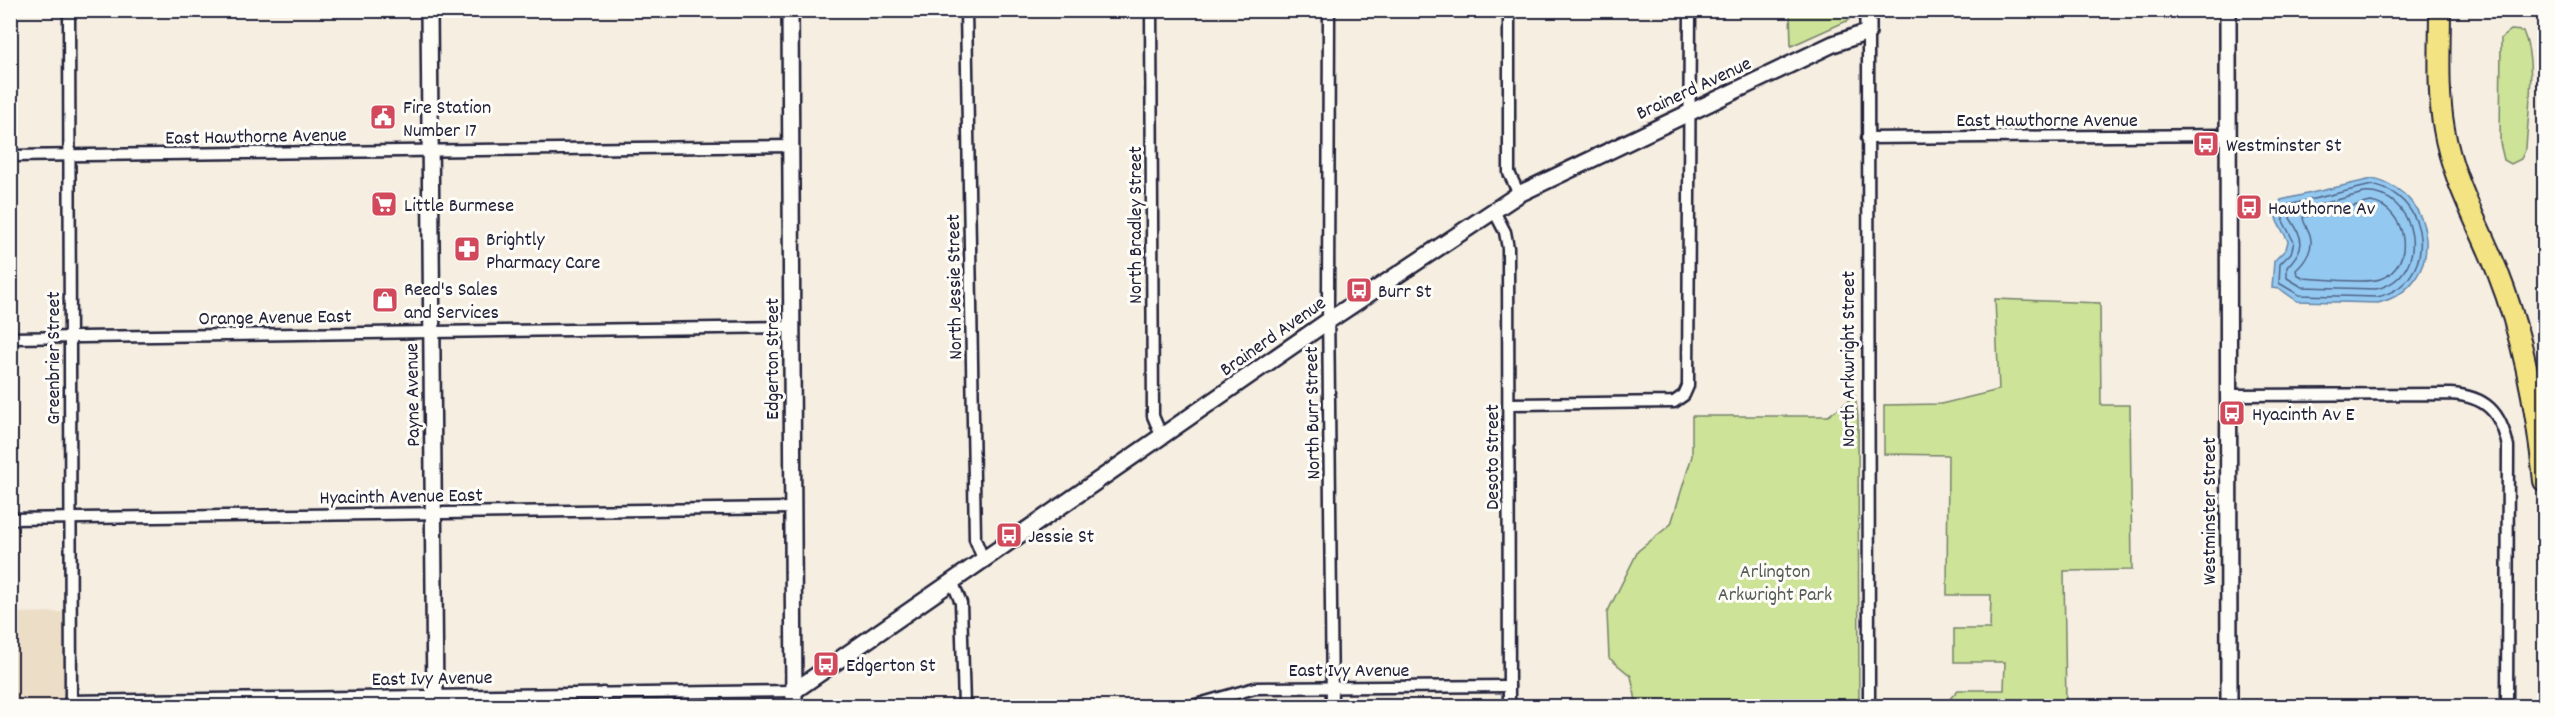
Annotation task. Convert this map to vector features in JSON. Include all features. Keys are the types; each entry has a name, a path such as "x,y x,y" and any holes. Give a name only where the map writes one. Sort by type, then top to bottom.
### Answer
{"highway":[{"path":"2440,10 2441,106 2444,129 2451,157 2475,223 2498,272 2521,342 2532,391 2544,481"}],"street":[{"name":"Greenbrier Street","path":"69,10 71,704"},
{"name":"Payne Avenue","path":"429,10 435,701"},
{"name":"Edgerton Street","path":"790,10 794,699"},
{"name":"North Jessie Street","path":"966,10 975,539 984,561"},
{"name":"North Bradley Street","path":"1151,10 1153,417 1162,437"},
{"name":"North Burr Street","path":"1329,10 1328,321 1332,706"},
{"path":"1509,10 1509,173 1519,194"},
{"path":"1509,404 1674,402 1684,395 1688,386 1690,10"},
{"name":"North Arkwright Street","path":"1868,10 1869,706"},
{"name":"Westminster Street","path":"2228,10 2226,135 2229,706"},
{"name":"Brainerd Avenue","path":"794,699 984,561 1328,321 1519,194 1833,44 1868,32"},
{"name":"East Hawthorne Avenue","path":"1867,138 2226,135"},
{"name":"East Hawthorne Avenue","path":"10,156 791,146"},
{"name":"Desoto Street","path":"1494,211 1505,232 1508,248 1509,706"},
{"name":"Orange Avenue East","path":"10,338 792,327"},
{"path":"2228,395 2450,394 2473,397 2488,405 2503,429 2508,447 2507,706"},
{"name":"Hyacinth Avenue East","path":"10,519 793,508"},
{"path":"953,583 961,603 964,706"},
{"name":"East Ivy Avenue","path":"1192,706 1255,688 1509,686"},
{"path":"603,693 603,706"},
{"name":"East Ivy Avenue","path":"71,704 435,701 603,693 794,699"}],"shaded area":[{"path":"69,612 71,706 11,706 10,613"}],"green space":[{"path":"1790,10 1854,11 1849,20 1791,46"},
{"path":"2511,30 2523,31 2530,58 2531,73 2526,148 2521,159 2511,164 2504,160 2500,143 2501,38"},
{"path":"1995,299 2100,303 2101,405 2130,405 2132,570 2064,571 2066,706 1943,706 1958,690 2004,690 2005,662 1954,662 1954,629 1990,629 1991,595 1947,595 1948,455 1884,454 1884,405 1941,404 1999,390"},
{"name":"Arlington Arkwright Park","path":"1855,396 1858,417 1859,706 1637,706 1631,676 1609,658 1607,613 1638,551 1671,524 1692,456 1692,416 1828,416"}],"water":[{"path":"2372,179 2394,187 2411,201 2422,219 2426,240 2424,260 2416,278 2400,293 2378,303 2297,301 2280,289 2272,288 2274,261 2286,249 2288,241 2276,218 2281,200"}],"place":[{"name":"Fire Station Number 17","path":"383,117"},
{"name":"Westminster St","path":"2206,144"},
{"name":"Little Burmese","path":"384,204"},
{"name":"Hawthorne Av","path":"2249,207"},
{"name":"Brightly Pharmacy Care","path":"467,249"},
{"name":"Burr St","path":"1359,290"},
{"name":"Reed's Sales and Services","path":"385,300"},
{"name":"Hyacinth Av E","path":"2232,413"},
{"name":"Jessie St","path":"1009,535"},
{"name":"Edgerton St","path":"826,664"}]}
